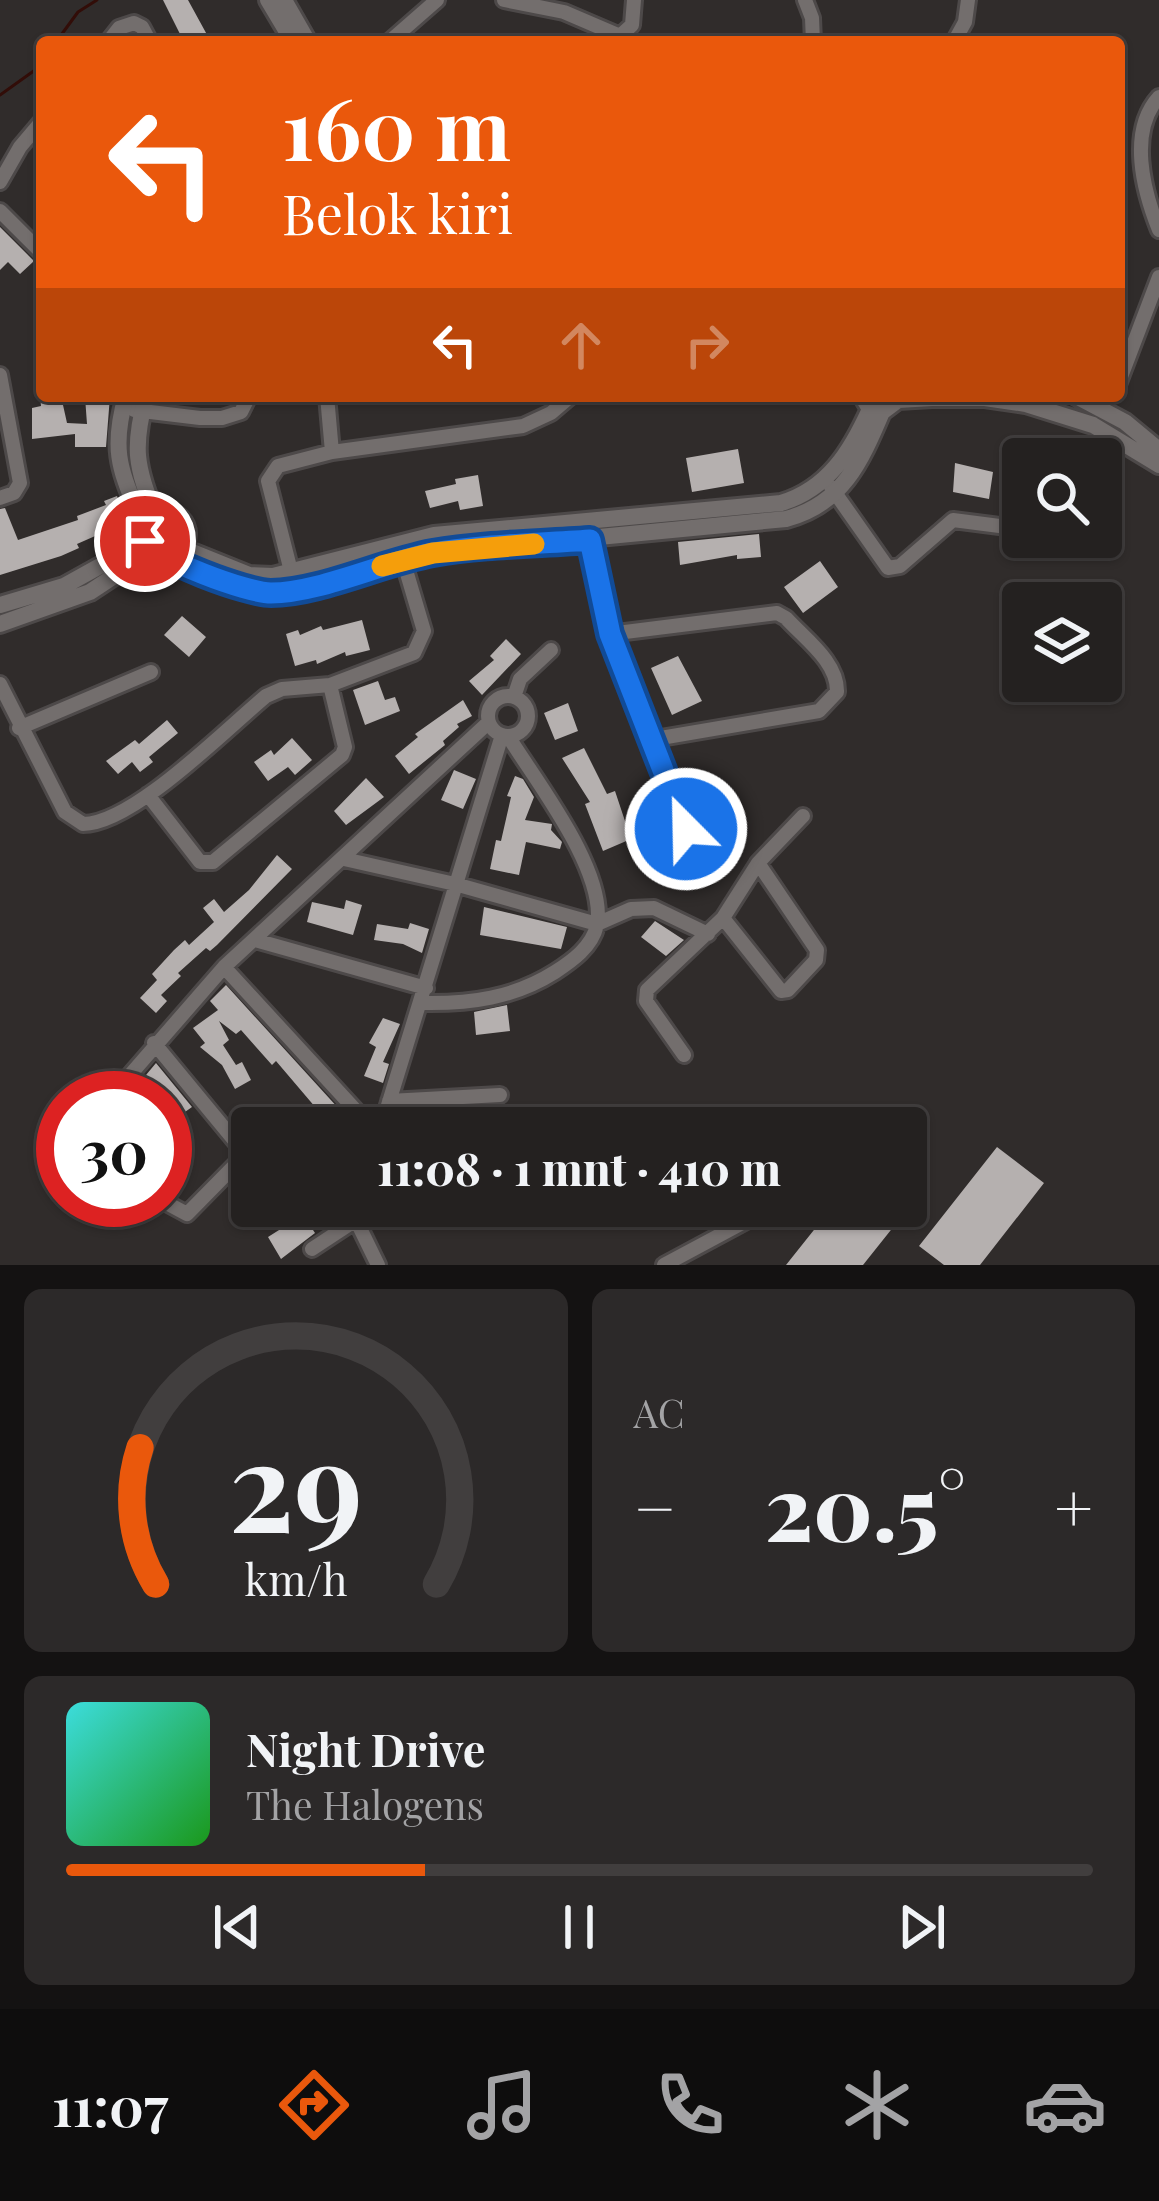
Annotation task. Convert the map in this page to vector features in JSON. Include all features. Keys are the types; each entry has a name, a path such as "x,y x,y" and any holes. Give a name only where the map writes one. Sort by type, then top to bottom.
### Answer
{"street":[{"path":"268,0 289,36"},
{"path":"284,0 305,36"},
{"path":"396,36 437,0"},
{"path":"504,0 564,12 620,36 632,25 634,0"},
{"path":"805,0 813,36"},
{"path":"957,36 968,0"},
{"path":"113,36 134,23 147,36"},
{"path":"1159,97 1144,119 1141,135 1147,188 1159,230"},
{"path":"0,182 36,128"},
{"path":"0,211 36,247"},
{"path":"1125,366 1159,277"},
{"path":"0,375 20,483 14,494 0,498"},
{"path":"246,402 241,412 222,418 124,402 116,438 118,461 152,538 253,591 452,550 590,540 671,523"},
{"path":"328,402 332,452"},
{"path":"293,581 270,475 285,462 523,426 564,402"},
{"path":"1006,402 1080,420 1157,456"},
{"path":"144,403 135,456 152,538"},
{"path":"1111,404 1157,456"},
{"path":"0,605 64,586 152,538 249,575 293,581 434,535 786,519 801,515 831,486 857,470 871,406"},
{"path":"831,486 888,568 900,566 952,520 1002,526"},
{"path":"0,624 90,592 152,538 166,512 182,520 187,531 182,548"},
{"path":"590,540 610,634 686,829 718,847"},
{"path":"0,684 57,801 74,820 93,824 110,820 148,795 266,696 282,689 330,685 406,658 421,645 424,631 403,560"},
{"path":"610,634 777,613 832,668 837,680 837,692 819,711 649,740"},
{"path":"514,697 520,679 550,650"},
{"path":"19,728 151,672"},
{"path":"148,795 200,862 213,862 342,755 345,747 330,685"},
{"path":"131,1071 224,967 489,722 492,704 501,697 514,697 524,704 527,722 520,732 505,735"},
{"path":"255,940 424,996 479,1001 530,986 573,960 586,947 597,924 595,897 550,798 505,735 489,722"},
{"path":"386,1107 505,735"},
{"path":"684,1055 645,995 723,918 758,863 803,816"},
{"path":"344,859 597,924 644,907 708,934"},
{"path":"723,918 781,991 788,990 816,960 817,950 758,863"},
{"path":"224,967 356,1107"},
{"path":"154,1042 178,1071"},
{"path":"192,1088 244,1152 192,1209"},
{"path":"389,1101 500,1095"},
{"path":"312,1249 340,1227"},
{"path":"363,1227 378,1265"},
{"path":"664,1265 735,1227"}],"building":[{"path":"163,0 188,0 208,36 181,36"},
{"path":"0,227 34,261 20,274 8,262 0,270"},
{"path":"41,402 62,402 67,423 87,424 85,402 110,402 106,447 75,447 75,434 32,439 32,408"},
{"path":"738,449 744,483 692,492 686,458"},
{"path":"955,463 993,472 989,499 953,492"},
{"path":"478,475 483,506 460,510 458,501 430,508 425,491"},
{"path":"117,496 127,522 61,556 0,575 0,509 5,508 18,540 78,520 77,516"},
{"path":"759,534 761,557 737,559 737,555 680,565 678,542"},
{"path":"820,561 838,587 803,613 784,587"},
{"path":"182,616 206,637 189,657 164,635"},
{"path":"362,620 370,650 295,666 286,634"},
{"path":"506,639 521,654 482,695 469,681 494,660 490,656"},
{"path":"678,656 702,701 672,715 651,668"},
{"path":"378,681 385,700 395,697 400,711 365,725 353,690"},
{"path":"463,700 472,716 457,724 443,741 445,745 409,774 395,756 418,737 415,734"},
{"path":"568,703 578,731 555,740 544,713"},
{"path":"167,720 178,733 149,757 153,762 140,772 132,762 118,774 106,761 135,740 139,744"},
{"path":"292,738 312,760 295,775 288,767 268,781 254,762 271,750 274,755"},
{"path":"584,748 607,794 615,791 631,839 603,851 585,804 590,802 562,758"},
{"path":"454,770 476,779 463,809 441,800"},
{"path":"515,776 523,779 534,797 525,820 552,824 551,830 562,842 560,849 526,842 519,875 490,869"},
{"path":"366,778 384,797 346,825 334,811"},
{"path":"277,855 292,869 217,945 210,951 206,948 178,973 181,976 161,995 167,1001 156,1013 140,998 157,980 152,974 185,940 189,945 214,922 203,908 214,899 224,912"},
{"path":"346,900 362,905 353,935 307,922 312,902 344,909"},
{"path":"484,907 567,927 561,949 480,935"},
{"path":"655,921 684,940 666,956 641,937"},
{"path":"410,923 429,929 422,953 403,944 374,940 377,924 408,929"},
{"path":"226,985 337,1107 315,1107 276,1061 272,1065 241,1030 236,1034 219,1021 229,1040 223,1045 236,1065 242,1062 251,1080 235,1089 222,1065 200,1047 205,1043 193,1028 218,1010 210,1001"},
{"path":"507,1005 510,1031 476,1035 474,1012"},
{"path":"383,1018 400,1024 383,1062 389,1064 383,1083 364,1076 376,1047 369,1043"},
{"path":"997,1147 1044,1183 980,1265 944,1265 919,1246"},
{"path":"284,1227 311,1227 315,1233 281,1259 268,1237"},
{"path":"816,1227 893,1227 863,1265 786,1265"}],"waterway":[{"path":"60,36 78,12 97,0"},
{"path":"0,95 36,69"}],"slow traffic":[{"path":"382,566 433,553 534,544"}],"route":[{"path":"145,541 157,554 253,591 270,593 433,553 590,540 610,634 686,829"}]}
